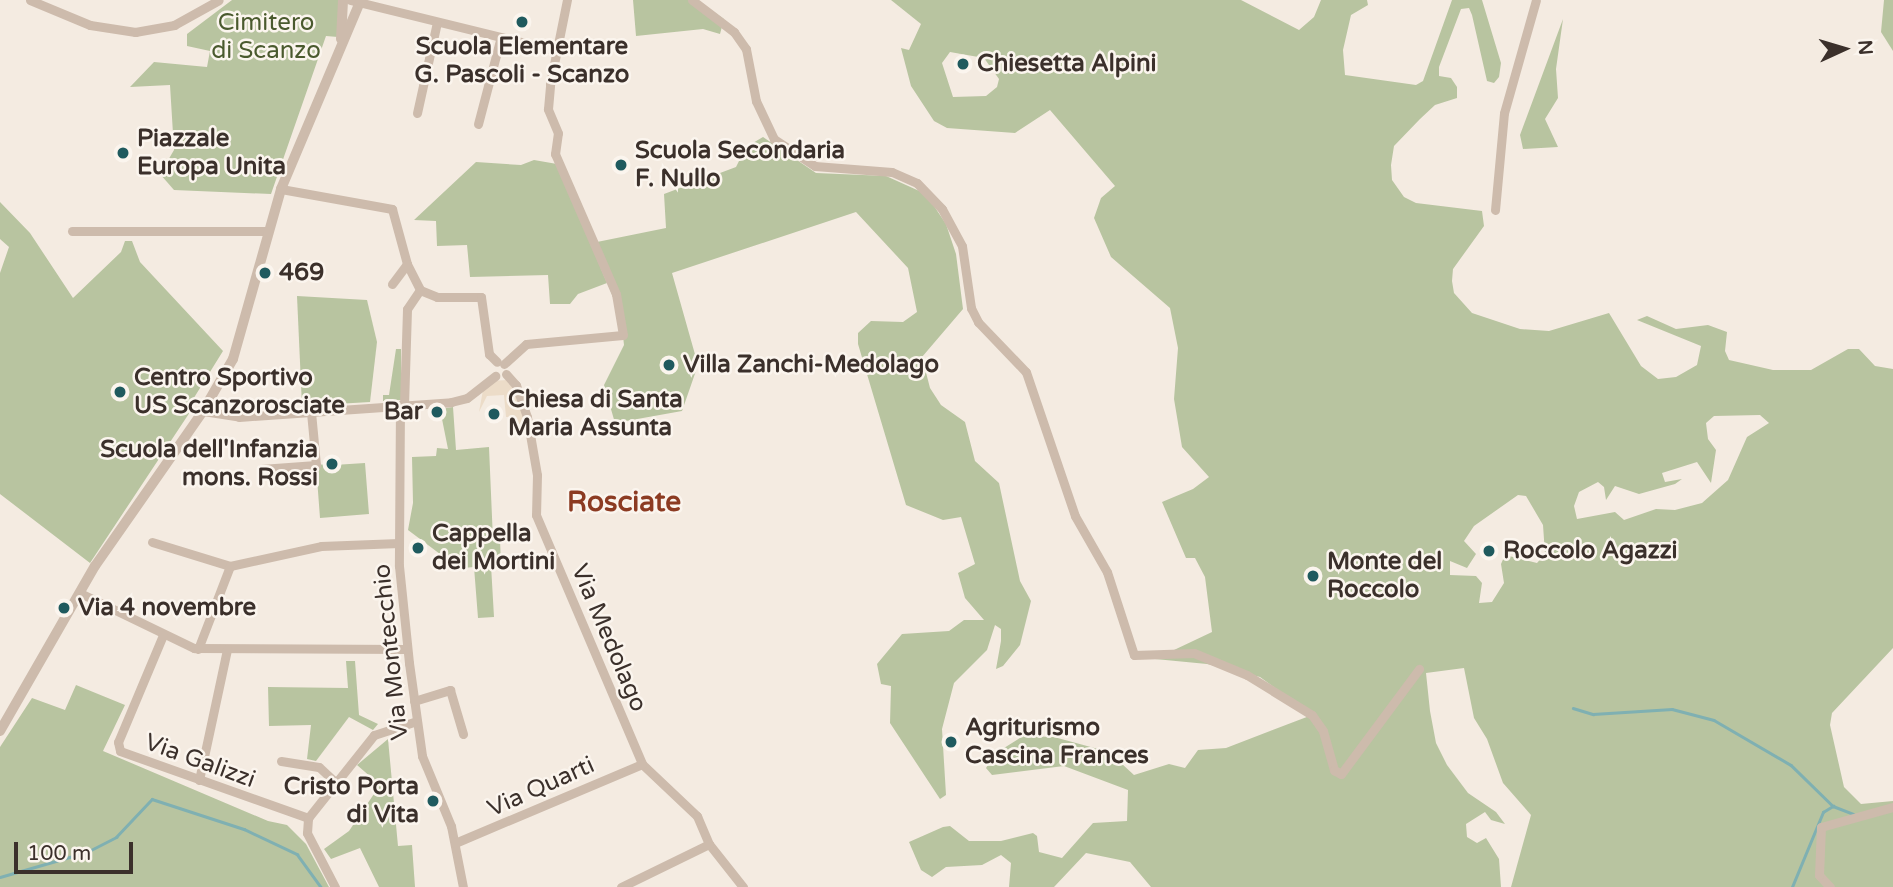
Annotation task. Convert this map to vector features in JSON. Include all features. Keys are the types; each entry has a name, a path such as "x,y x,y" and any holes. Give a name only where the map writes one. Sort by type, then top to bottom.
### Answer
{"street":[{"path":"30,0 107,30 135,32 174,25 219,0"},
{"path":"341,45 343,0"},
{"path":"495,376 493,366 526,344 623,335 616,294 555,154 558,133 548,109 567,0"},
{"path":"692,0 734,32 746,49 760,112 774,139 815,166 874,170 906,178 942,209 962,246 971,308 978,322 1026,372 1075,516 1107,572 1134,655 1194,653 1247,675 1312,715 1323,731 1334,770 1341,774 1357,758 1419,669"},
{"path":"1495,210 1504,113 1536,0"},
{"path":"0,731 80,593 204,411 233,359 266,231 357,1 500,40 557,51"},
{"path":"417,113 437,22"},
{"path":"478,124 500,40"},
{"path":"204,411 239,417 467,398 495,376 506,374 501,363 489,354 481,297 437,296 420,290 407,264 391,209 281,189"},
{"path":"72,231 266,231"},
{"path":"392,284 407,264"},
{"name":"Via Montecchio","path":"420,290 408,309 402,405 399,543 407,649 422,756 455,844 463,887"},
{"name":"Via Medolago","path":"506,374 516,385 527,417 537,475 536,515 642,764 697,816 709,844 743,887"},
{"path":"261,468 316,465 311,412"},
{"path":"152,542 230,566 321,546 399,543"},
{"path":"198,649 230,566"},
{"path":"80,593 163,635 198,649 407,649"},
{"name":"Via Galizzi","path":"163,635 118,747 130,756 308,818"},
{"path":"199,780 227,649"},
{"path":"414,701 450,690 464,734"},
{"path":"335,887 307,833 308,818 374,735 417,721"},
{"path":"281,761 319,767 336,783"},
{"name":"Via Quarti","path":"455,844 642,764"},
{"path":"1830,887 1819,875 1821,827 1893,807"},
{"path":"621,887 709,844"}],"green space":[{"name":"Cimitero di Scanzo","path":"232,0 340,0 338,37 326,36 271,194 174,190 160,174 174,150 170,85 130,87 154,62 207,67 210,51 187,46 187,34"},
{"path":"633,0 696,0 724,19 720,34 703,29 636,36"},
{"path":"891,0 1241,0 1299,30 1314,17 1321,0 1367,0 1368,5 1351,15 1343,50 1345,75 1416,85 1423,81 1452,0 1482,0 1501,63 1499,77 1494,83 1487,81 1472,15 1469,8 1461,9 1439,67 1439,76 1451,78 1457,87 1457,98 1435,105 1420,119 1394,146 1391,165 1392,180 1404,197 1416,203 1482,211 1484,226 1453,269 1454,293 1472,313 1520,329 1549,331 1609,313 1641,366 1658,379 1676,377 1697,365 1701,346 1637,320 1647,316 1676,329 1708,325 1727,332 1725,351 1729,360 1773,370 1811,370 1848,349 1859,349 1875,366 1893,369 1893,648 1832,713 1830,725 1844,787 1861,804 1893,801 1893,887 1511,887 1531,815 1503,783 1487,739 1474,718 1464,668 1426,673 1430,711 1436,743 1447,765 1468,793 1496,812 1505,824 1491,820 1485,812 1466,824 1467,837 1477,843 1486,838 1499,859 1501,887 1151,887 1130,862 1086,853 1054,887 1009,887 1011,863 1001,855 982,865 946,867 932,877 921,870 909,842 943,827 950,826 969,841 1001,841 1033,833 1037,836 1039,852 1062,858 1093,823 1127,821 1128,790 1064,766 992,775 986,768 996,753 1023,736 1054,737 1109,752 1134,775 1169,764 1185,768 1198,750 1226,748 1312,715 1260,677 1207,664 1155,659 1212,632 1205,577 1195,558 1186,558 1162,502 1193,489 1209,477 1182,447 1174,399 1178,348 1170,308 1111,257 1094,218 1101,198 1115,186 1050,110 1015,133 947,128 934,121 911,86 901,48 909,50 921,24","holes":["950,52 984,58 999,79 997,87 986,96 953,97 942,63","1760,415 1769,423 1747,437 1728,480 1702,503 1675,510 1656,509 1624,520 1615,512 1577,519 1574,506 1579,492 1598,482 1604,487 1606,500 1615,486 1639,494 1675,484 1682,479 1665,482 1662,473 1697,462 1711,483 1716,450 1708,439 1706,423 1714,416","1518,495 1526,496 1543,525 1545,554 1537,563 1505,555 1501,564 1504,583 1492,602 1479,603 1482,583 1476,576 1450,575 1450,561 1467,568 1476,554 1464,541 1474,526"]},
{"path":"1884,0 1893,0 1893,51 1881,32"},
{"path":"1563,19 1556,69 1558,98 1545,119 1558,147 1523,149 1520,135"},
{"path":"763,137 816,173 886,176 926,194 946,224 956,254 963,309 922,357 930,388 941,405 965,422 975,461 999,483 1020,581 1031,601 1020,645 1003,666 996,669 1001,629 995,625 987,650 954,683 942,729 946,795 940,799 890,723 891,686 881,684 877,664 902,634 949,631 964,620 984,620 965,598 958,573 975,564 961,517 943,520 906,505 858,344 858,333 871,321 903,322 917,312 908,268 856,212 672,273 698,365 682,411 615,423 604,385 624,345 621,318 592,243 666,228 664,194 736,167 746,147"},
{"path":"534,160 557,164 607,283 578,294 570,304 550,304 548,275 470,277 467,245 437,246 436,221 414,220 476,162 521,165"},
{"name":"Centro Sportivo US Scanzorosciate","path":"0,202 30,233 73,298 121,252 125,241 132,241 140,262 223,351 187,409 190,412 90,563 0,494 0,273 9,247 0,239"},
{"path":"297,296 367,300 377,342 370,402 302,406"},
{"path":"396,349 401,349 401,400 383,401 383,395 389,395"},
{"path":"453,407 456,450 489,447 493,540 500,540 501,564 491,565 494,617 478,618 474,567 442,570 440,554 408,530 413,503 412,457 436,456 437,448 448,449 440,409"},
{"name":"Scuola dell'Infanzia mons. Rossi","path":"328,458 334,458 334,465 365,463 369,514 320,518 316,465 328,464"},
{"path":"346,661 355,661 359,715 378,724 373,730 349,717 316,761 307,759 311,725 269,726 268,687 348,688"},
{"path":"76,685 125,705 103,751 268,821 287,825 306,844 329,887 0,887 0,747 32,698 65,710"},
{"path":"388,739 398,846 412,845 415,887 379,887 360,848 331,859 324,849 349,831 380,785 357,765"}],"shaded area":[{"path":"507,380 512,386 529,432 515,434 514,417 506,417 504,395 487,396 479,412 483,390 491,381"}],"waterway":[{"path":"1573,708 1593,714 1672,709 1714,720 1791,765 1833,806"},
{"path":"0,877 87,852 116,837 152,799 244,829 297,854 321,887"},
{"path":"1792,887 1823,812 1833,806 1854,814"}],"place":[{"name":"Scuola Elementare G. Pascoli - Scanzo","path":"522,22"},
{"name":"Chiesetta Alpini","path":"963,64"},
{"name":"Piazzale Europa Unita","path":"123,153"},
{"name":"Scuola Secondaria F. Nullo","path":"621,165"},
{"name":"469","path":"265,273"},
{"name":"Villa Zanchi-Medolago","path":"669,365"},
{"name":"Centro Sportivo US Scanzorosciate","path":"120,392"},
{"name":"Bar","path":"437,412"},
{"name":"Chiesa di Santa Maria Assunta","path":"494,414"},
{"name":"Scuola dell'Infanzia mons. Rossi","path":"332,464"},
{"name":"Cappella dei Mortini","path":"418,548"},
{"name":"Roccolo Agazzi","path":"1489,551"},
{"name":"Monte del Roccolo","path":"1313,576"},
{"name":"Via 4 novembre","path":"64,608"},
{"name":"Agriturismo Cascina Frances","path":"951,742"},
{"name":"Cristo Porta di Vita","path":"433,801"}],"district":[{"name":"Rosciate","path":"624,502"}]}
